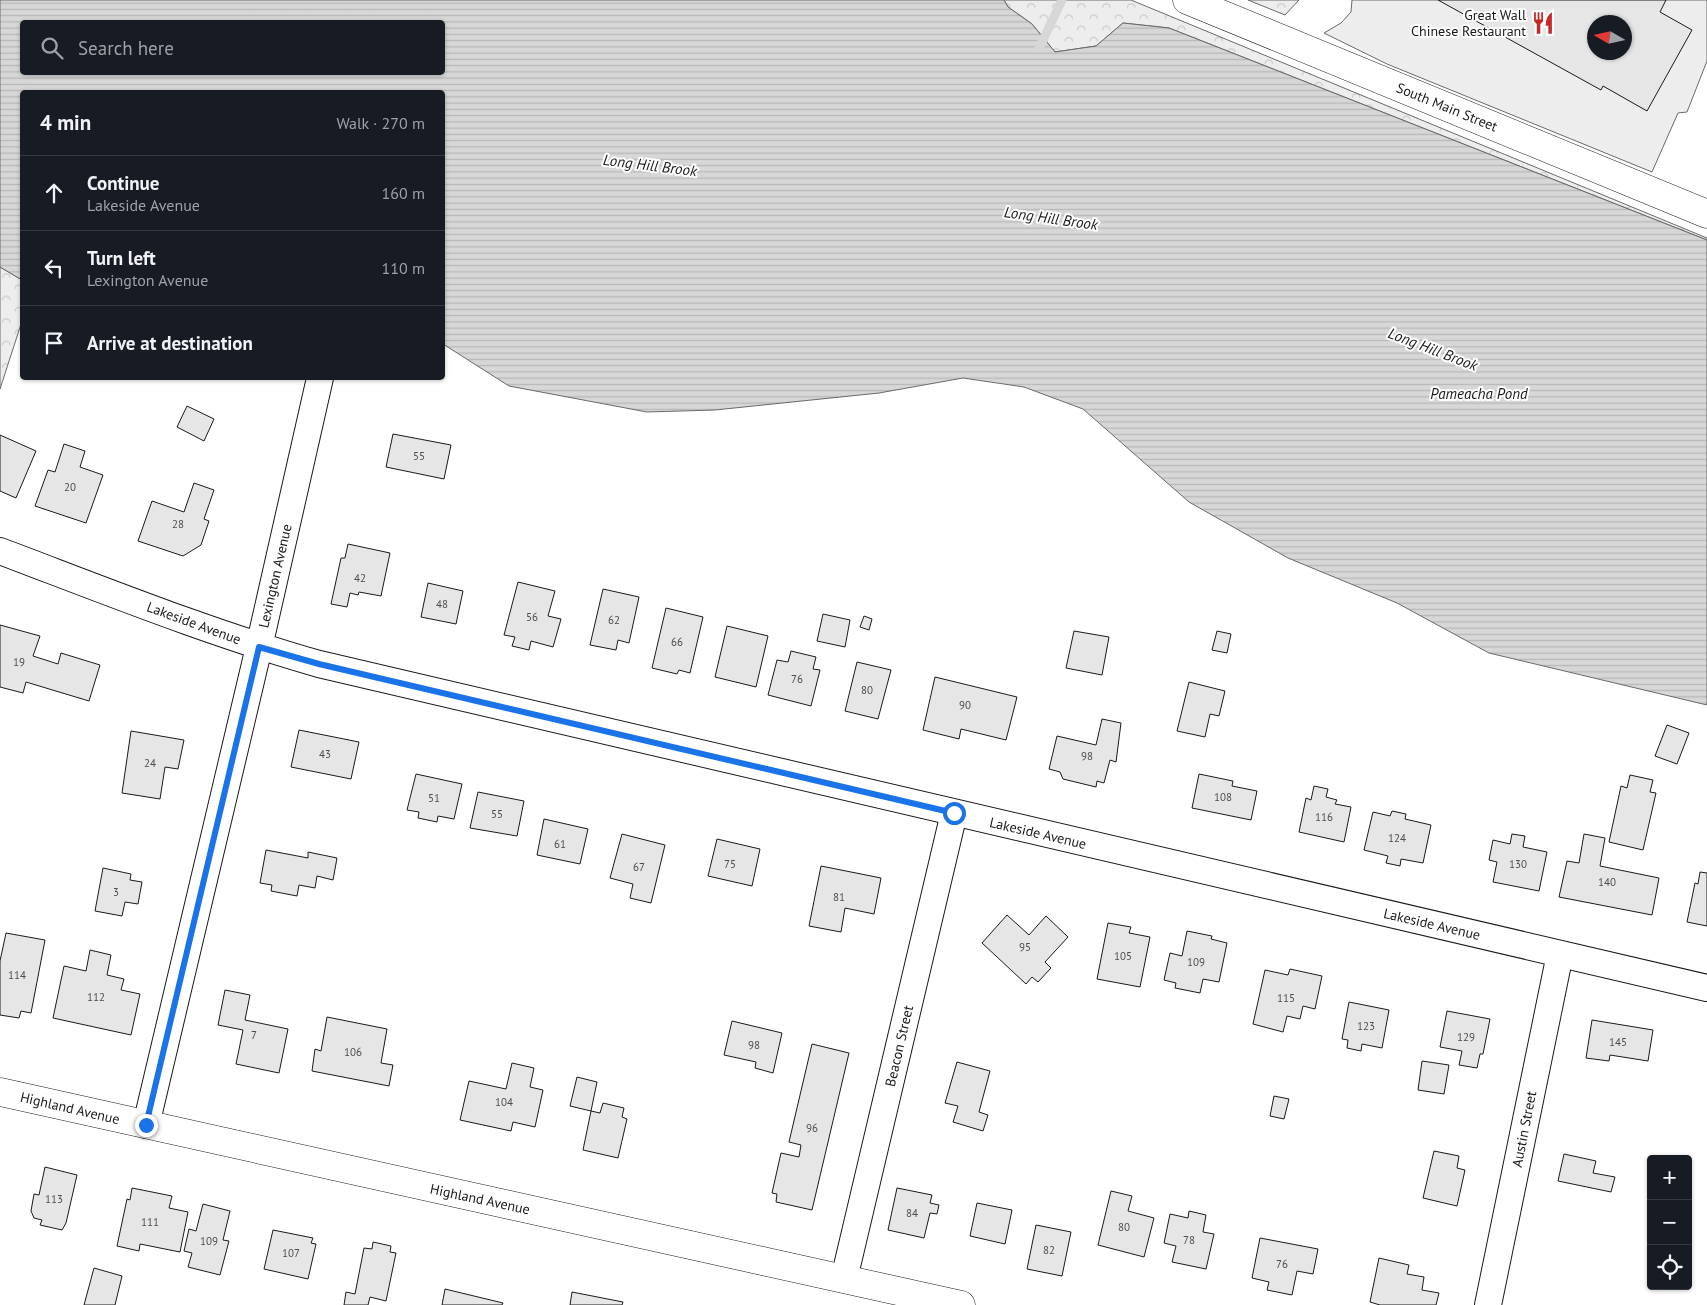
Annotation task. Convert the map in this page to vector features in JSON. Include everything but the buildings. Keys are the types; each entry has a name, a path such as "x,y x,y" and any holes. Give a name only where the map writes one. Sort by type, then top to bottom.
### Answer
{"street":[{"name":"South Main Street","path":"1187,0 1707,214"},
{"name":"Lexington Avenue","path":"146,1125 259,647 320,380"},
{"name":"Lakeside Avenue","path":"0,551 259,647 319,664 1707,988"},
{"name":"Beacon Street","path":"844,1279 954,813"},
{"name":"Austin Street","path":"1488,1305 1560,954"},
{"name":"Highland Avenue","path":"0,1092 961,1305"}],"green space":[{"path":"1004,0 1131,0 1707,238 1707,240 1169,28 1123,23 1096,46 1055,52 1032,24 1008,7"},
{"path":"1248,0 1299,0 1285,15"},
{"path":"0,267 20,279 20,327 0,389"}],"shaded area":[{"path":"1352,0 1707,0 1707,61 1687,112 1678,113 1652,172 1387,64 1324,33 1341,23 1351,12"}],"water":[{"name":"Pameacha Pond","path":"0,0 1004,0 1008,7 1032,24 1055,52 1096,46 1123,23 1169,28 1707,240 1707,705 1489,653 1397,603 1288,558 1189,502 1083,409 1024,387 963,378 879,393 715,410 647,412 509,386 445,345 445,90 20,90 20,279 0,267"}],"waterway":[{"path":"1039,48 1062,0"}],"place":[{"name":"Great Wall Chinese Restaurant","path":"1543,23"}],"route":[{"path":"146,1125 259,647 319,664 954,813"}],"water label":[{"name":"Long Hill Brook","path":"650,165"},
{"name":"Long Hill Brook","path":"1051,218"},
{"name":"Long Hill Brook","path":"1433,349"}]}
